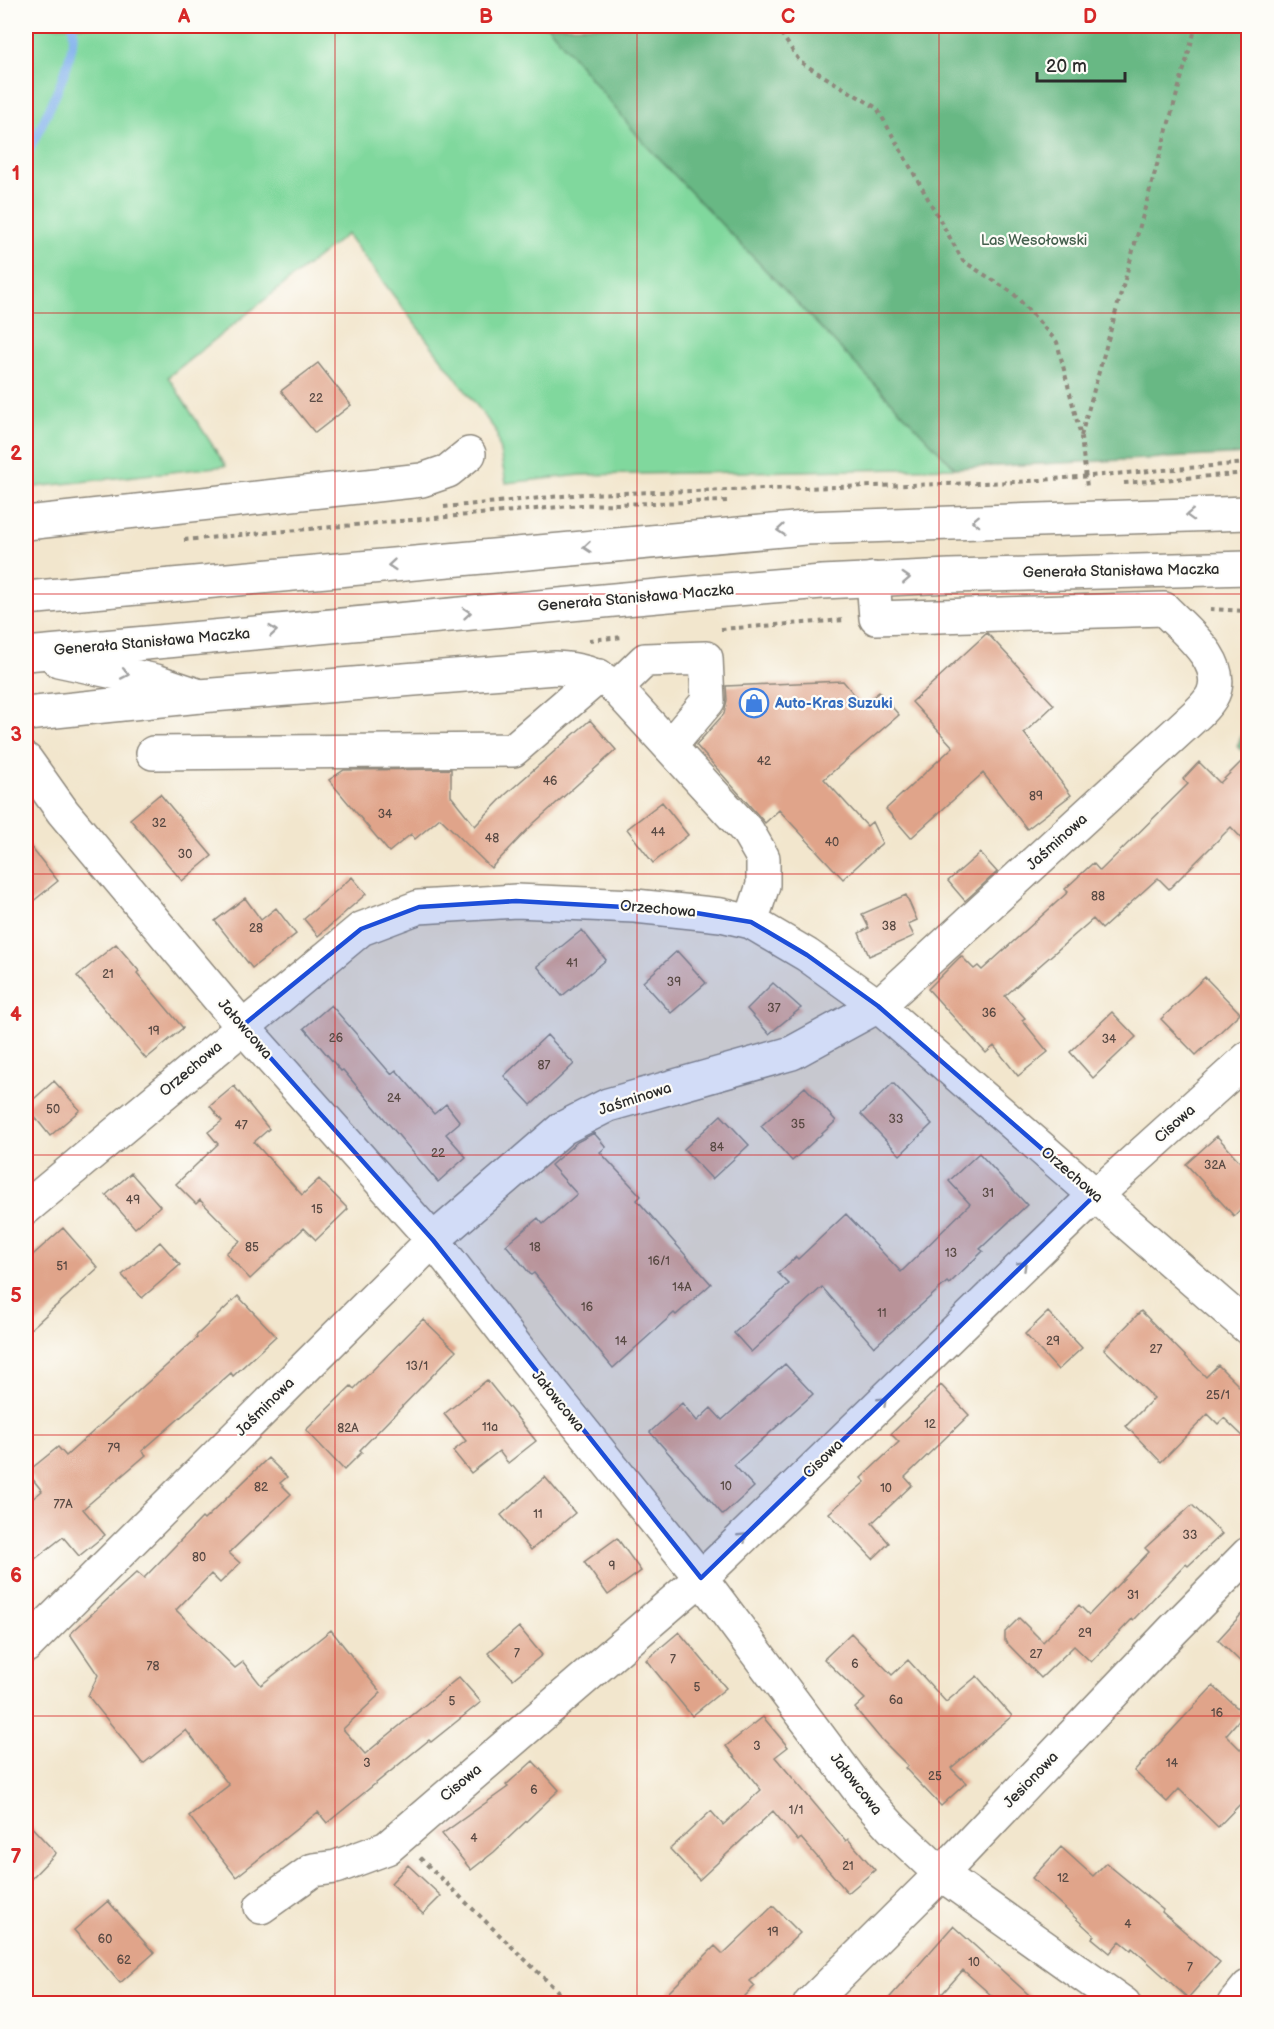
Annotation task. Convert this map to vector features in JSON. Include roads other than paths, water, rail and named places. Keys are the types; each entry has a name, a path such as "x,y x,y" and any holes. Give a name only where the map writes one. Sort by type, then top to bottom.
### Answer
{"main road":[{"path":"26,523 422,480 448,471 469,454"},
{"path":"26,598 805,528 1248,513"},
{"name":"Generała Stanisława Maczka","path":"26,654 701,592 873,579 1248,568"},
{"name":"Jaśminowa","path":"26,1646 433,1240 564,1128 608,1105 792,1053 878,1006 1208,702 1213,694 1216,680 1215,668 1209,657 1164,609 876,618 873,579"},
{"path":"26,654 156,681 200,696"},
{"path":"153,753 513,750 607,682 645,660 706,658 708,701 670,746"},
{"path":"26,714 200,696 555,668 571,669 607,682 670,746 748,832 763,858 764,885 751,922"},
{"name":"Jałowcowa","path":"26,760 63,812 242,1026 433,1240 701,1578 864,1797 892,1828 941,1874 1124,2004"},
{"name":"Orzechowa","path":"26,1208 361,929 419,907 485,902 577,903 678,910 721,915 751,922 807,955 878,1006 1248,1328"},
{"name":"Cisowa","path":"261,1907 313,1870 336,1867 392,1842 701,1578 1095,1196 1248,1058"},
{"name":"Jesionowa","path":"810,2004 941,1874 1248,1554"},
{"path":"1234,2004 1248,1987"}],"waterway":[{"path":"26,158 64,74 73,41 73,26"}],"place":[{"name":"Auto-Kras Suzuki","path":"754,703"}],"park label":[{"name":"Las Wesołowski","path":"1034,240"}]}
